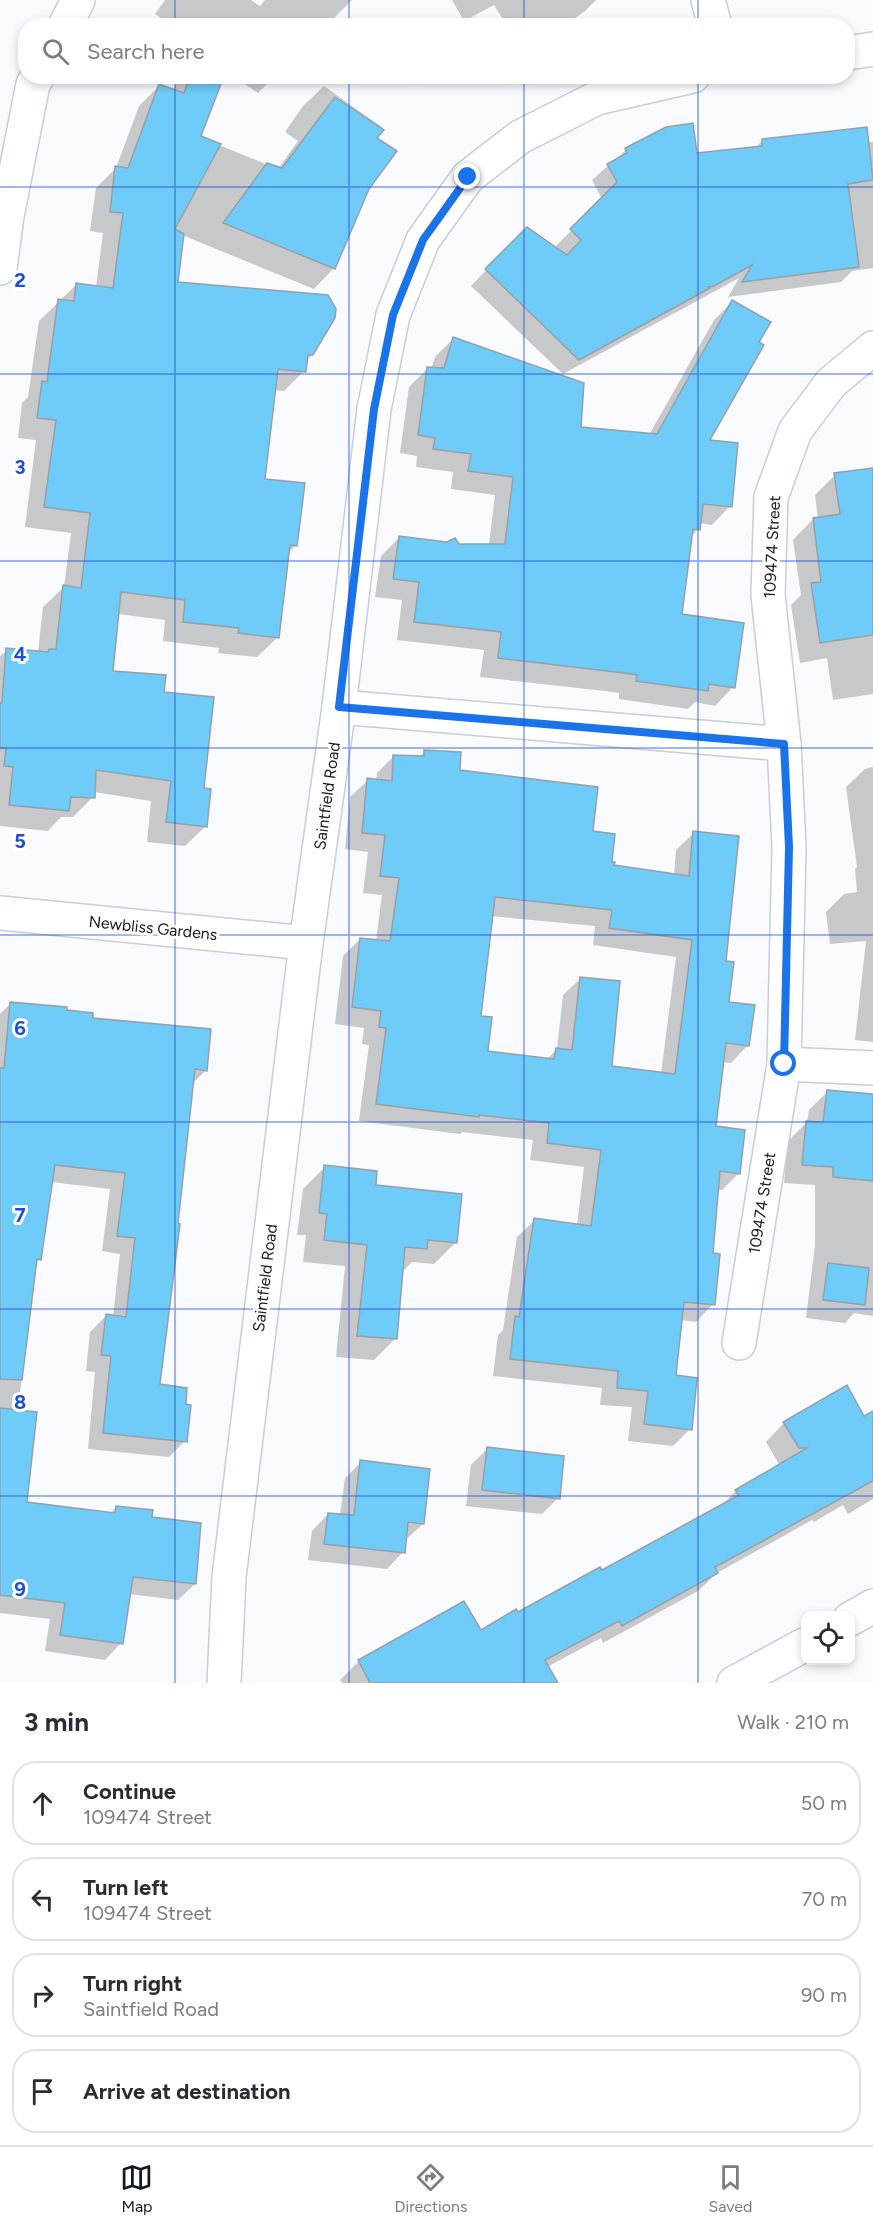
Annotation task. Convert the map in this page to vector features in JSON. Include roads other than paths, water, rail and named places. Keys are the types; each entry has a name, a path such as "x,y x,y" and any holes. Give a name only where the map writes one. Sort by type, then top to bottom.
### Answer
{"street":[{"path":"69,18 78,0"},
{"path":"708,0 713,18"},
{"path":"855,52 873,49"},
{"path":"0,268 9,205 33,84"},
{"name":"Saintfield Road","path":"224,1683 229,1577 306,943 339,707 374,409 393,315 423,240 468,177 520,137 597,98 658,84"},
{"name":"109474 Street","path":"739,1343 784,1064 789,847 784,744 768,595 771,497 795,431 831,383 873,348"},
{"path":"339,707 784,744"},
{"name":"Newbliss Gardens","path":"0,914 306,943"},
{"path":"784,1064 873,1068"},
{"path":"855,1616 873,1606"},
{"path":"734,1683 801,1647"}]}
